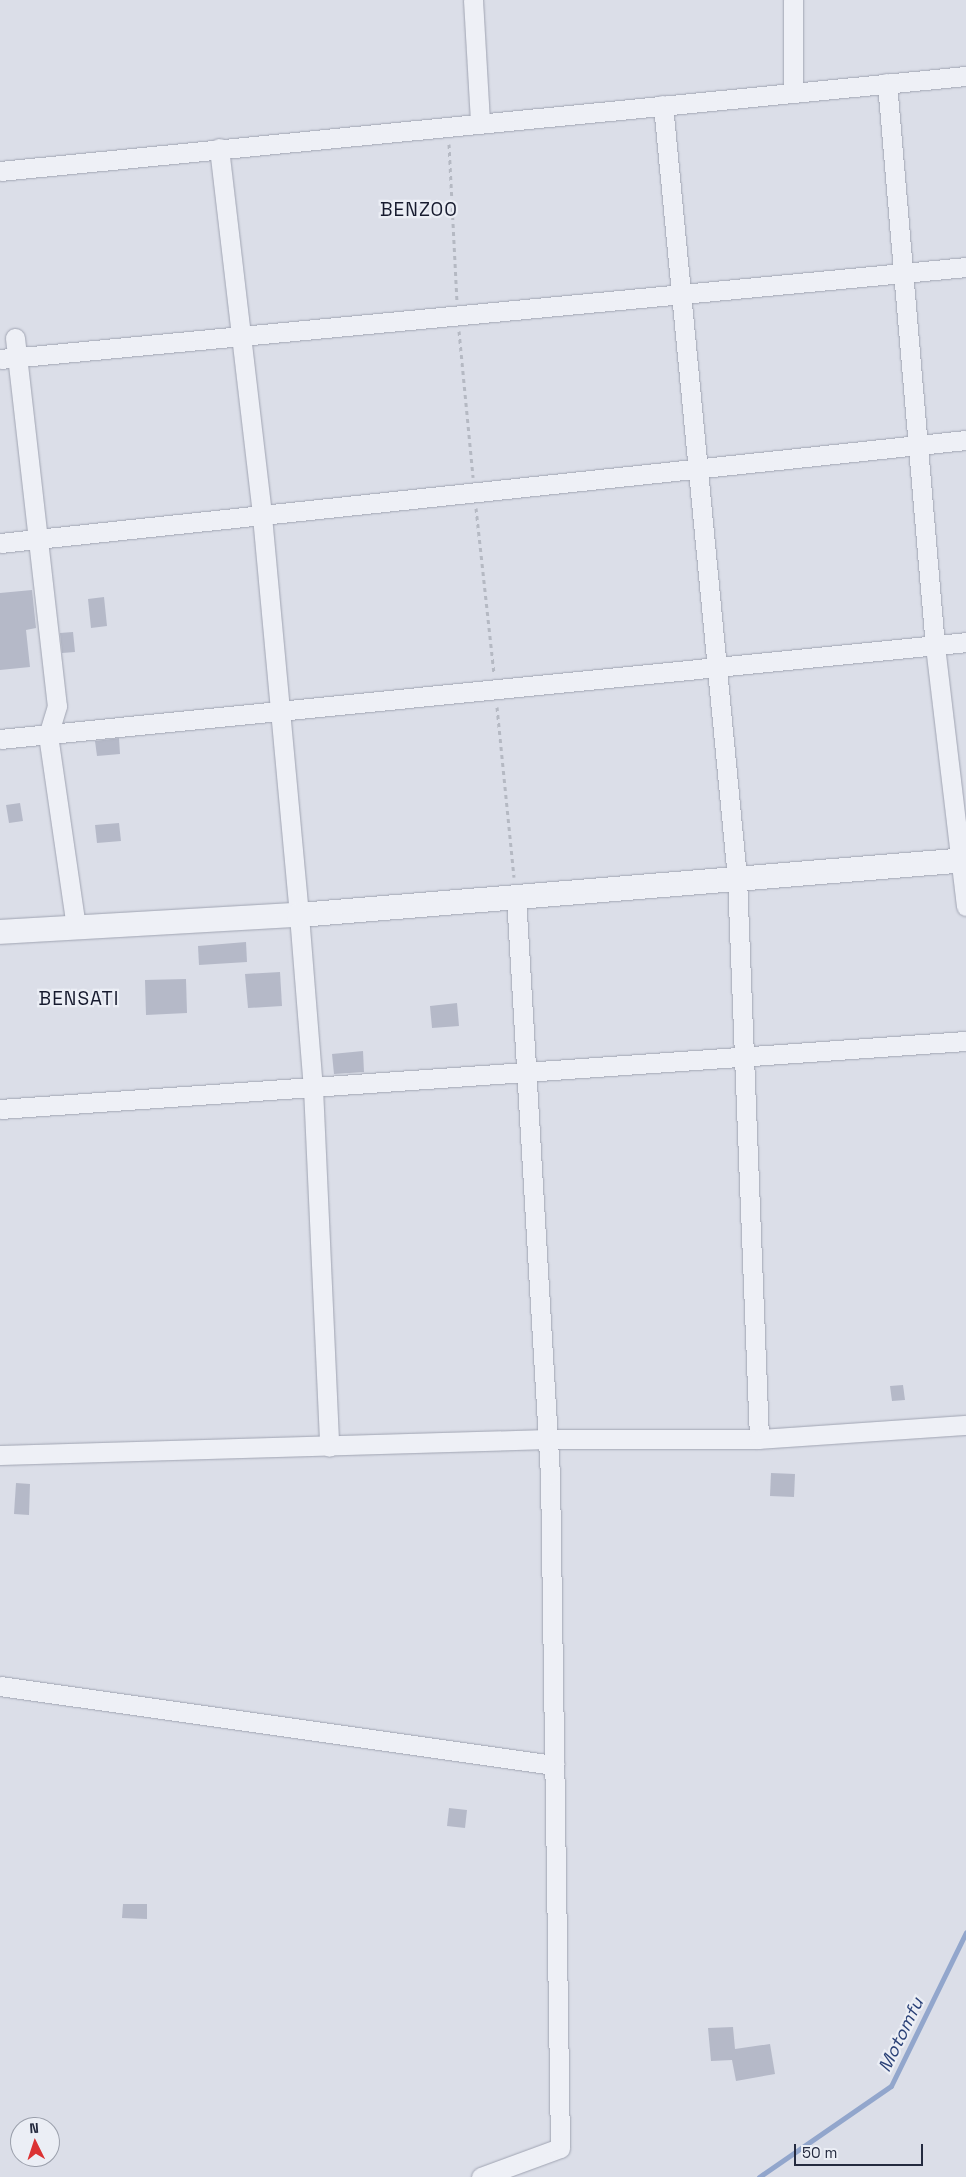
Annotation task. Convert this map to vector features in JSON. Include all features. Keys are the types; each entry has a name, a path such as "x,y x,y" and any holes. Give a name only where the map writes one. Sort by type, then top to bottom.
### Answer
{"street":[{"path":"473,0 480,123"},
{"path":"793,0 793,93"},
{"path":"0,171 966,76"},
{"path":"887,84 935,646 963,861 966,906"},
{"path":"663,105 737,878 747,1057 758,1439"},
{"path":"219,148 262,516 299,915 313,1088 329,1447"},
{"path":"76,927 48,735 57,706 40,540 11,352 241,334 966,267"},
{"path":"0,543 966,440"},
{"path":"0,739 279,714 966,642"},
{"path":"0,932 299,915 963,861"},
{"path":"481,2177 560,2148 548,1439 516,896"},
{"path":"0,1109 526,1074 966,1041"},
{"path":"0,1455 329,1447 548,1439 758,1439 966,1425"},
{"path":"0,1686 554,1765"}],"building":[{"path":"32,590 36,628 26,630 30,667 0,670 0,593"},
{"path":"104,597 107,626 91,628 88,599"},
{"path":"73,632 75,652 62,653 60,633"},
{"path":"119,738 120,754 97,756 95,741"},
{"path":"20,803 23,821 9,823 6,805"},
{"path":"119,823 121,841 97,843 95,825"},
{"path":"246,942 247,962 199,965 198,946"},
{"path":"280,972 282,1006 248,1008 245,974"},
{"path":"186,979 187,1013 146,1015 145,980"},
{"path":"457,1003 459,1026 432,1028 430,1006"},
{"path":"363,1051 364,1072 334,1074 332,1054"},
{"path":"903,1385 905,1400 892,1401 890,1386"},
{"path":"771,1473 795,1474 794,1497 770,1496"},
{"path":"16,1483 30,1484 29,1515 14,1514"},
{"path":"449,1808 467,1810 465,1828 447,1826"},
{"path":"123,1904 147,1904 147,1919 122,1918"},
{"path":"733,2027 735,2049 770,2044 775,2074 736,2081 732,2060 711,2061 708,2028"}],"waterway":[{"name":"Motomfu","path":"759,2177 891,2086 966,1932"}],"district":[{"name":"BENZOO","path":"419,210"},
{"name":"BENSATI","path":"79,999"}]}
